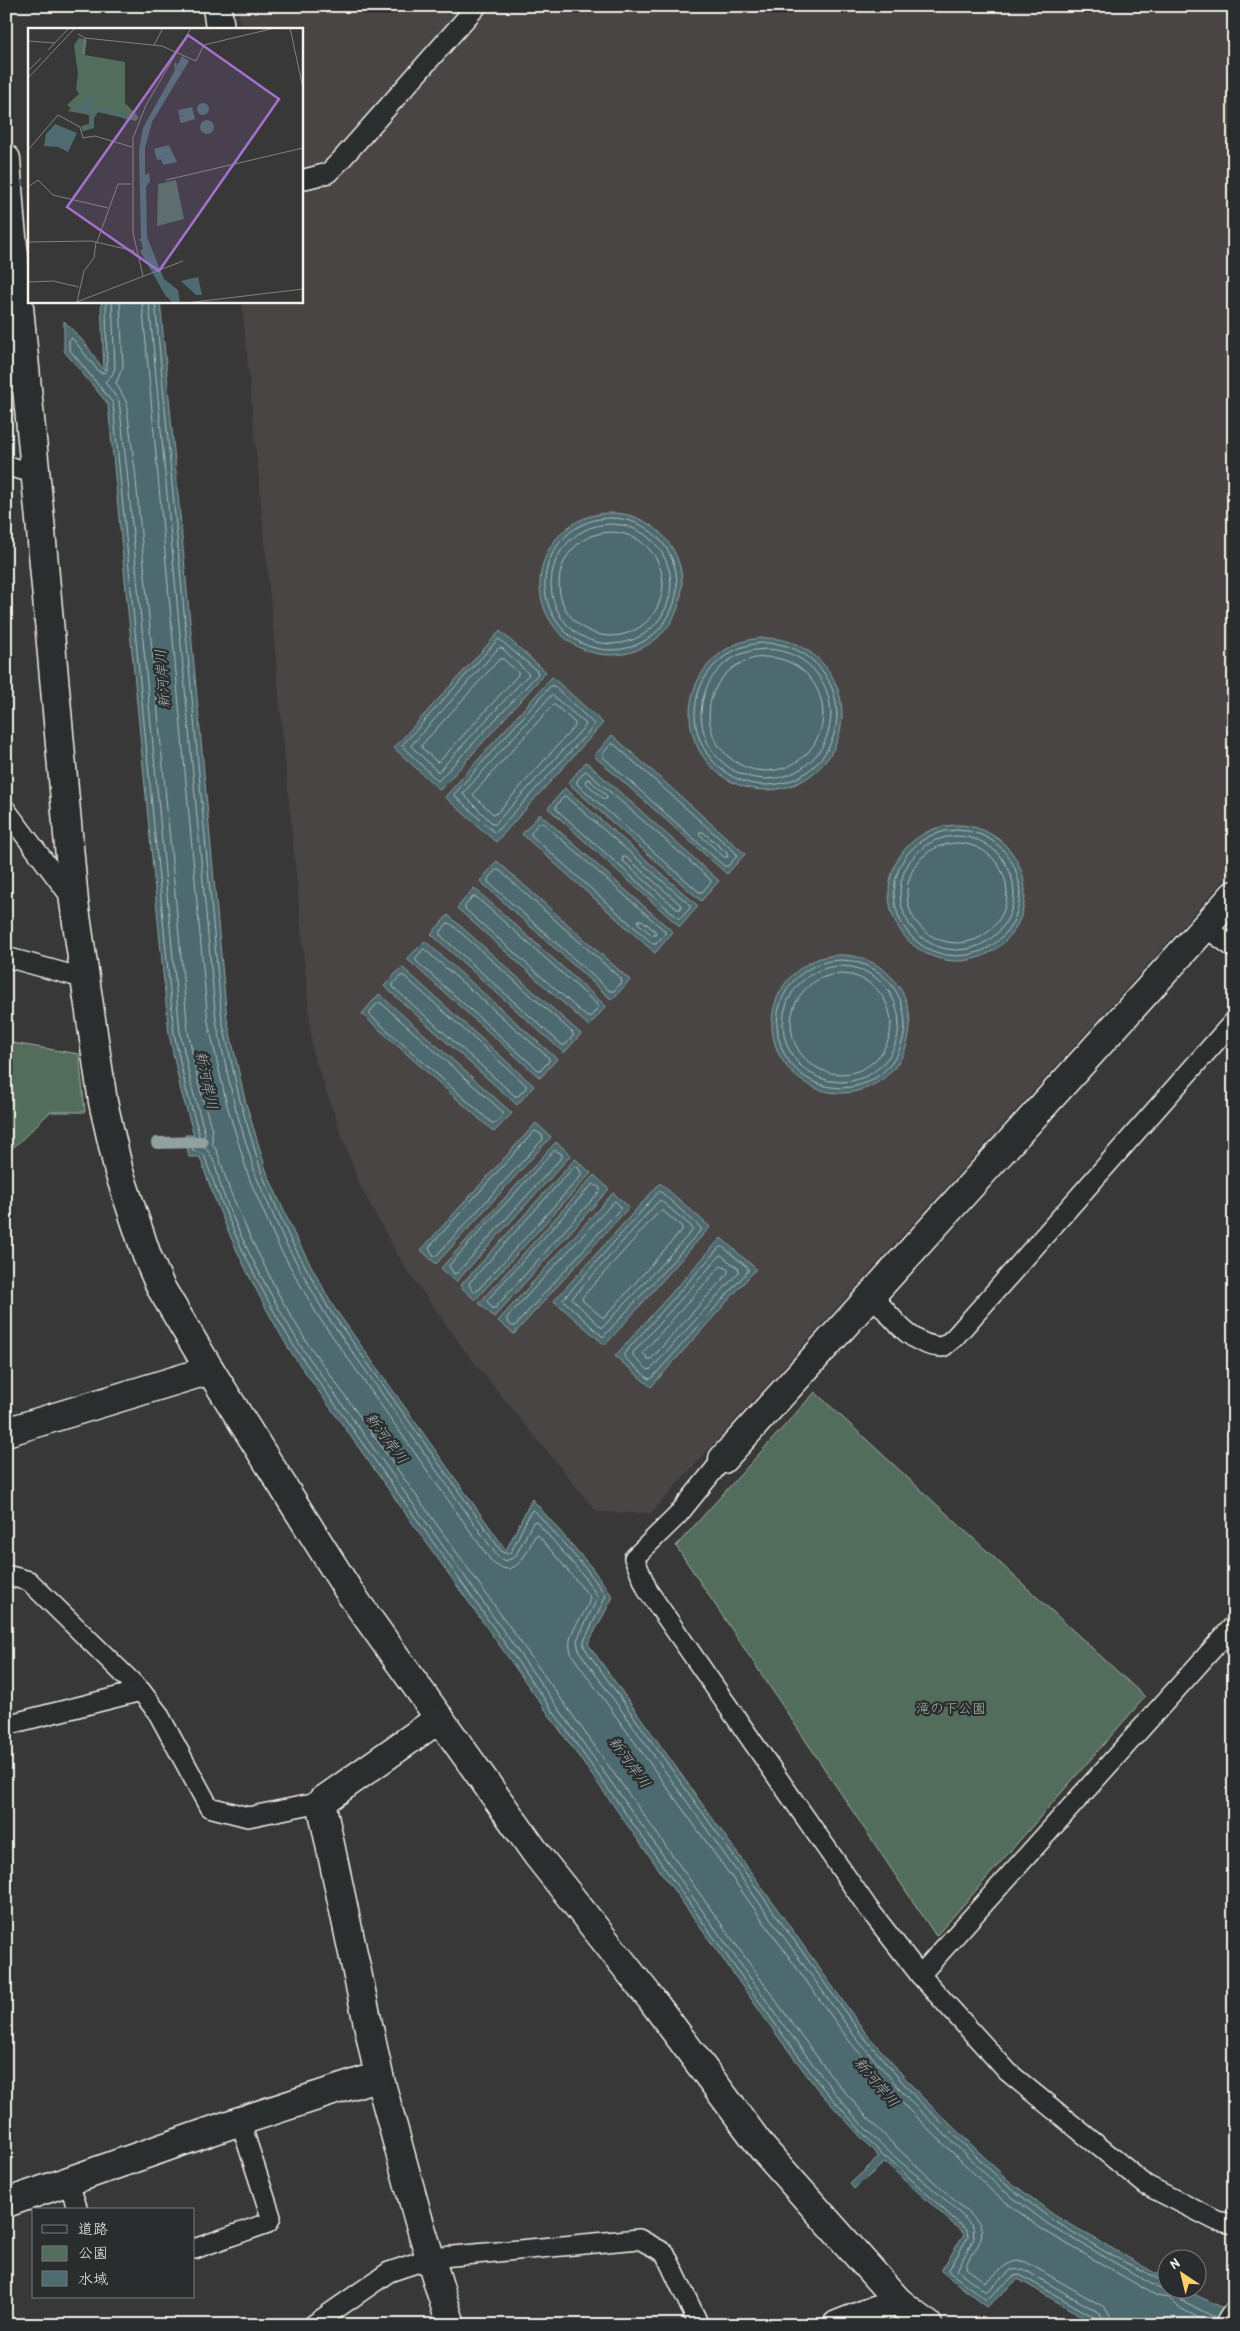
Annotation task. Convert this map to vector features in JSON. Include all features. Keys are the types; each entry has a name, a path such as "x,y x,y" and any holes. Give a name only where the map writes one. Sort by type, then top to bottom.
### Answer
{"street":[{"path":"217,6 220,28"},
{"path":"6,159 15,215 17,383 35,473 74,902 102,1093 119,1172 161,1288 210,1370 350,1592 538,1856 652,2000 763,2149 898,2301 928,2325"},
{"path":"723,1459 1234,896"},
{"path":"6,1432 210,1370"},
{"path":"440,1718 321,1802 379,2076 451,2325"},
{"path":"6,2203 240,2121 379,2076"},
{"path":"837,2325 898,2301"},
{"path":"1229,2325 1234,2317"}],"lane":[{"path":"302,180 316,177 334,167 477,6"},
{"path":"6,466 35,473"},
{"path":"6,810 74,902"},
{"path":"1205,927 1234,948"},
{"path":"6,957 86,979"},
{"path":"872,1295 913,1339 930,1347 943,1347 954,1338 1234,1021"},
{"path":"723,1459 677,1516 634,1558 648,1591 863,1900 920,1975 1008,2072 1139,2180 1217,2221 1234,2224"},
{"path":"6,1575 29,1581 141,1691 158,1713 209,1807 248,1817 321,1802"},
{"path":"920,1975 1234,1625"},
{"path":"6,1725 141,1691"},
{"path":"195,2249 268,2223 271,2217 240,2121"},
{"path":"68,2181 77,2208"},
{"path":"313,2325 389,2272 431,2258 639,2240 665,2253 699,2325"}],"shaded area":[{"path":"237,6 1234,6 1234,869 651,1513 597,1512 472,1360 404,1266 359,1184 313,1054 242,302 302,302 302,28 241,28"}],"green space":[{"path":"6,1042 79,1054 85,1112 50,1112 14,1147 6,1149"},
{"name":"滝の下公園","path":"815,1392 1145,1697 936,1936 676,1546"}],"water":[{"name":"新河岸川","path":"101,302 160,302 227,1019 245,1100 267,1173 295,1236 333,1306 506,1550 532,1499 592,1568 613,1597 588,1644 865,2032 920,2095 1008,2180 1054,2215 1158,2275 1158,2298 1202,2298 1234,2313 1234,2325 1097,2325 1018,2279 987,2307 941,2271 964,2234 885,2162 854,2189 850,2184 879,2157 818,2090 779,2038 290,1351 252,1281 229,1232 218,1208 200,1157 189,1157 185,1135 194,1135 181,1091 169,1034 108,404 64,351 64,321 84,342 104,370"},
{"path":"611,513 625,514 638,518 661,534 677,557 681,570 681,598 677,611 661,634 638,650 625,654 611,655 597,654 584,650 561,634 545,611 541,598 540,584 541,570 545,557 561,534 584,518 597,514"},
{"path":"500,631 546,672 440,790 394,748"},
{"path":"766,638 795,644 820,660 836,685 842,714 836,743 820,768 795,784 766,790 737,784 712,768 696,743 690,714 696,685 712,660 737,644"},
{"path":"552,677 603,723 496,842 445,797"},
{"path":"612,735 745,854 727,874 594,756"},
{"path":"586,762 719,881 701,901 568,783"},
{"path":"565,788 698,906 680,927 548,808"},
{"path":"540,814 673,932 655,953 522,834"},
{"path":"957,825 983,830 995,836 1005,845 1014,855 1020,867 1025,893 1020,919 1014,931 1005,941 995,950 983,956 957,961 931,956 919,950 909,941 900,931 894,919 889,893 894,867 900,855 909,845 919,836 931,830"},
{"path":"497,861 630,980 612,1000 480,881"},
{"path":"474,888 606,1006 589,1026 457,908"},
{"path":"448,915 581,1034 564,1053 431,934"},
{"path":"425,941 557,1059 540,1078 407,959"},
{"path":"841,955 855,956 868,960 880,966 890,975 899,985 905,997 909,1010 909,1038 905,1051 899,1063 890,1073 880,1082 868,1088 855,1092 841,1093 827,1092 814,1088 802,1082 792,1073 783,1063 777,1051 773,1038 772,1024 773,1010 777,997 783,985 792,975 802,966 814,960 827,956"},
{"path":"402,967 534,1086 517,1105 384,986"},
{"path":"379,994 512,1113 494,1132 362,1014"},
{"path":"536,1123 551,1137 436,1264 421,1250"},
{"path":"556,1142 571,1155 456,1282 441,1268"},
{"path":"575,1159 591,1173 475,1300 460,1286"},
{"path":"594,1175 609,1189 494,1317 479,1303"},
{"path":"660,1183 710,1227 605,1345 554,1301"},
{"path":"613,1193 629,1207 514,1334 498,1321"},
{"path":"721,1238 756,1269 651,1387 615,1356"}],"waterway":[{"path":"157,1143 202,1142"}]}
